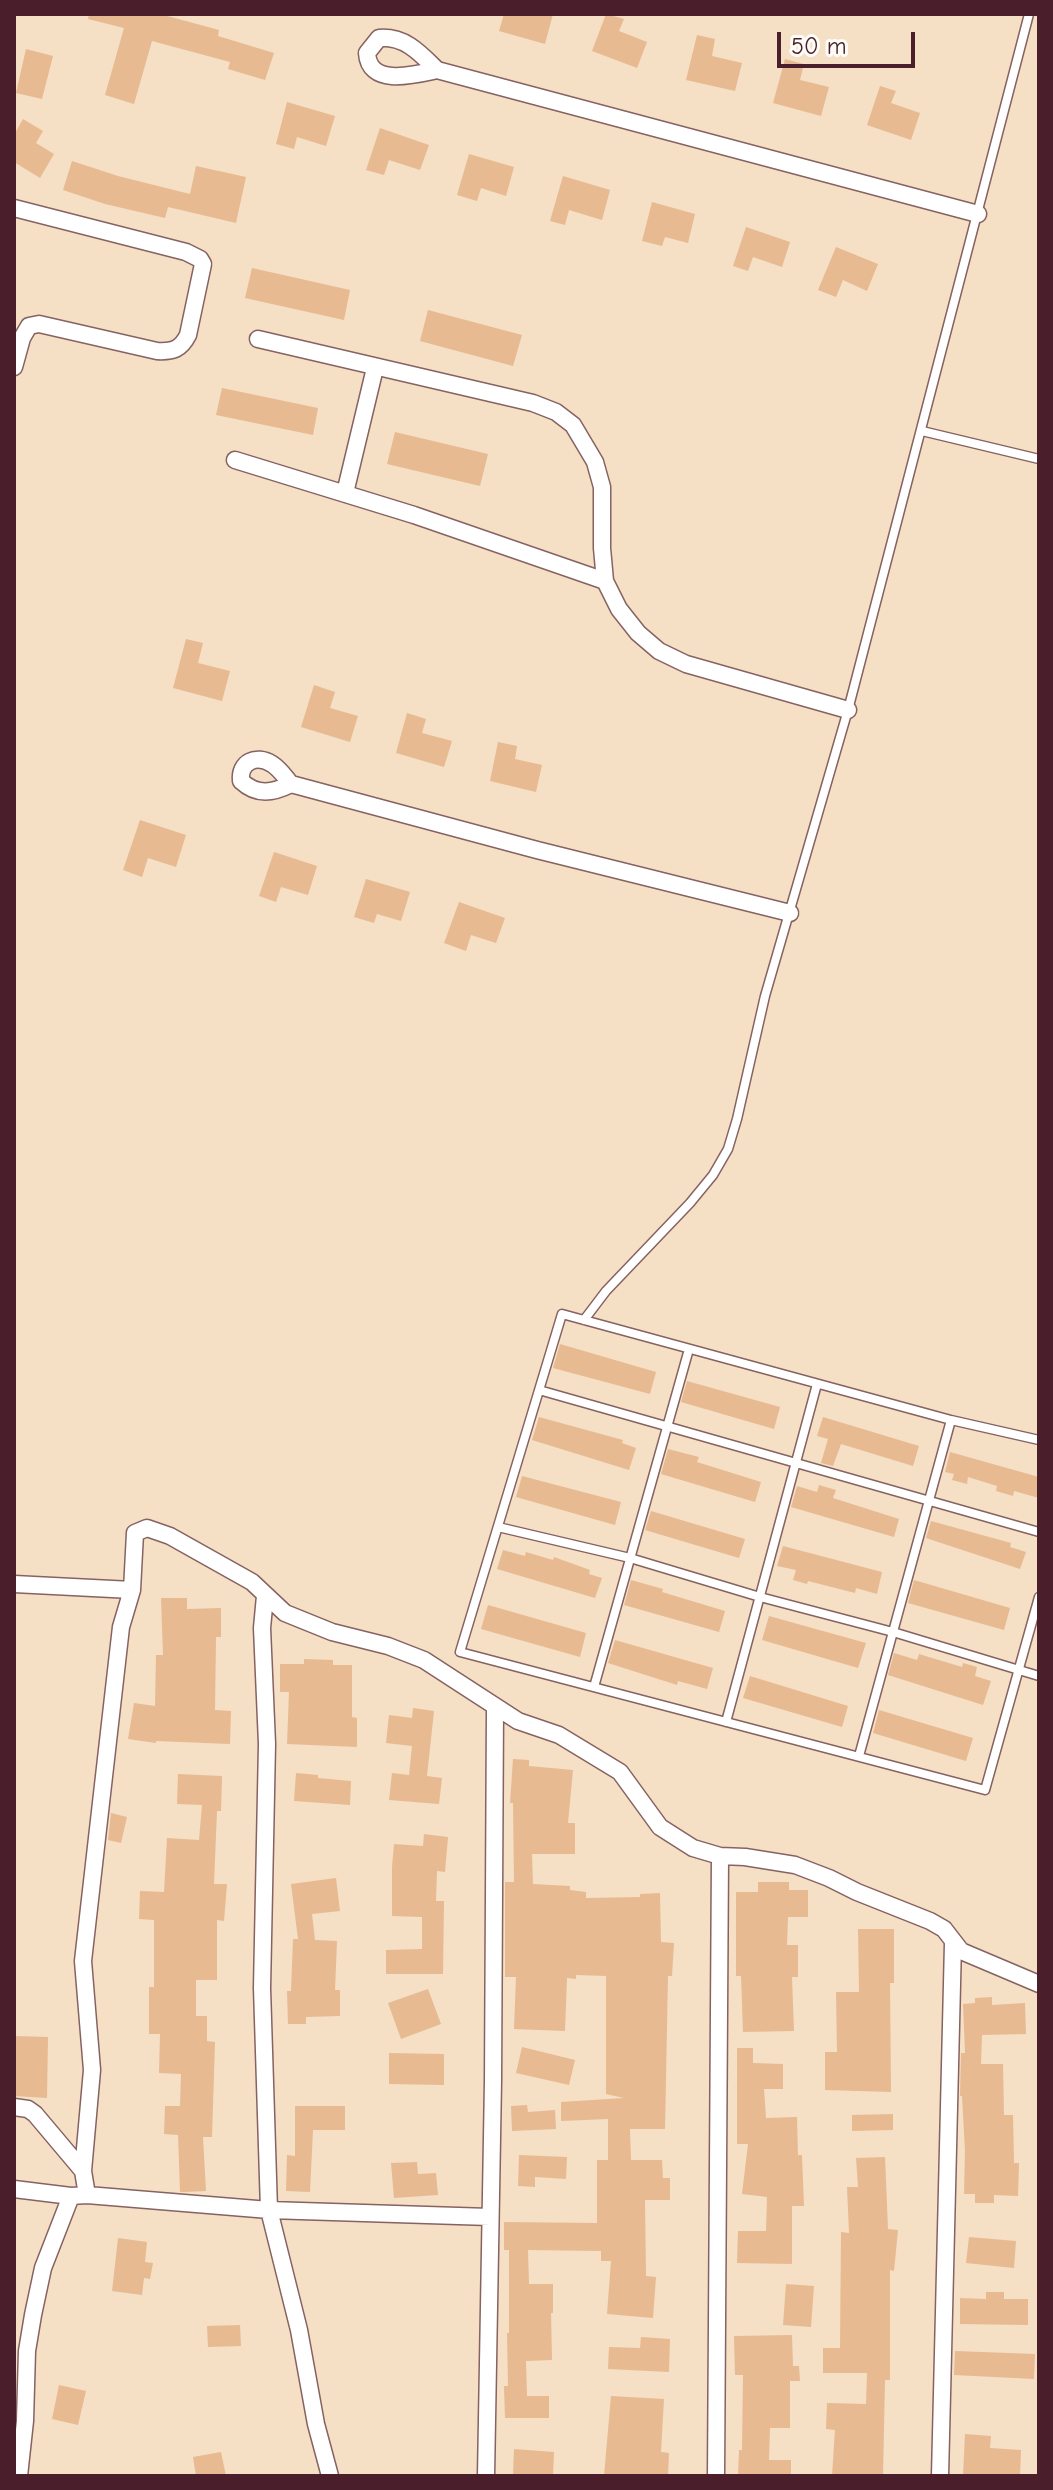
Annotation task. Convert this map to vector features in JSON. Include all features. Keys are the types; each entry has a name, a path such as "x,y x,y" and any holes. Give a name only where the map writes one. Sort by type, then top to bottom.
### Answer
{"street":[{"path":"437,70 978,214"},
{"path":"14,208 186,252 203,264 188,335 176,350 157,351 39,324 29,326 22,338 14,367"},
{"path":"258,339 533,403 556,412 573,425 595,462 602,487 605,581 619,609 638,633 659,651 686,664 848,710"},
{"path":"345,493 375,368"},
{"path":"235,460 345,493 605,581"},
{"path":"291,784 790,913"},
{"path":"19,2476 25,2421 27,2351 43,2268 79,2195 83,2171 92,2070 83,1961 121,1627 132,1590 135,1533 147,1528 170,1536 252,1582 285,1613 332,1632 388,1646 424,1660 518,1721 559,1735 604,1761 626,1779 640,1803 660,1827 693,1848 720,1856 795,1865 818,1873 930,1921 944,1929 961,1951 1039,1984"},
{"path":"14,1584 132,1590"},
{"path":"265,1596 262,1628 267,1744 262,1988 269,2210 299,2330 316,2424 330,2476"},
{"path":"486,2476 495,1708"},
{"path":"716,2476 720,1856"},
{"path":"940,2476 953,1943"},
{"path":"14,2107 28,2109 35,2114 83,2171"},
{"path":"14,2189 269,2210 490,2217"}],"lane":[{"path":"584,1320 606,1291 690,1203 713,1175 728,1149 765,996 848,710 922,431 1029,14"},
{"path":"922,431 1039,459"},
{"path":"1039,1440 951,1420 562,1314 460,1652 985,1790 1039,1597"},
{"path":"594,1687 689,1349"},
{"path":"726,1722 817,1384"},
{"path":"539,1390 1039,1532"},
{"path":"859,1756 951,1420"},
{"path":"498,1527 630,1558 1039,1676"}],"building":[{"path":"89,14 160,14 219,30 218,36 274,53 265,80 228,69 230,62 152,41 134,104 105,95 124,28 88,19"},
{"path":"504,14 553,14 545,44 499,31"},
{"path":"606,14 624,19 619,31 647,42 637,68 592,51"},
{"path":"697,35 715,39 712,56 742,63 735,91 686,80"},
{"path":"26,49 53,56 42,99 16,93"},
{"path":"785,59 804,64 800,80 829,87 821,116 773,103"},
{"path":"880,86 896,91 891,103 920,113 911,140 867,125"},
{"path":"287,102 335,116 326,146 297,137 294,149 276,144"},
{"path":"23,119 43,131 36,143 54,154 40,178 14,162 14,135"},
{"path":"380,128 429,145 420,170 389,160 384,175 366,170"},
{"path":"469,154 514,167 506,196 481,188 477,201 457,195"},
{"path":"72,161 190,194 196,166 246,177 236,223 168,207 165,218 63,190"},
{"path":"563,176 610,190 602,220 569,210 565,225 550,221"},
{"path":"652,202 695,214 688,243 665,237 662,246 642,241"},
{"path":"746,227 790,242 782,267 753,257 748,271 733,266"},
{"path":"836,247 878,264 867,291 843,280 836,297 818,290"},
{"path":"252,268 350,290 344,320 245,298"},
{"path":"428,310 522,335 513,366 420,341"},
{"path":"222,388 318,408 313,435 216,415"},
{"path":"395,432 488,454 480,486 387,464"},
{"path":"186,639 203,643 198,663 230,671 222,701 173,688"},
{"path":"314,685 335,692 330,708 358,716 350,742 301,727"},
{"path":"407,713 426,719 422,733 452,741 444,767 396,753"},
{"path":"498,742 517,746 515,759 542,765 536,792 490,781"},
{"path":"140,820 186,835 176,867 148,858 142,877 123,870"},
{"path":"274,852 317,866 308,895 281,887 276,902 259,896"},
{"path":"366,879 410,892 401,921 377,914 374,923 354,917"},
{"path":"459,902 505,918 496,943 471,935 466,951 444,943"},
{"path":"560,1344 656,1372 650,1394 553,1368"},
{"path":"687,1381 780,1407 774,1429 681,1402"},
{"path":"539,1417 623,1440 622,1443 636,1448 629,1470 532,1440"},
{"path":"823,1417 919,1446 913,1466 841,1444 833,1466 821,1463 828,1439 817,1436"},
{"path":"668,1449 699,1457 697,1462 761,1482 755,1502 661,1474"},
{"path":"950,1452 1039,1477 1039,1498 1014,1491 1013,1496 996,1491 997,1486 968,1477 967,1484 952,1480 954,1474 945,1472"},
{"path":"522,1476 621,1502 615,1525 516,1497"},
{"path":"819,1485 836,1490 833,1498 899,1519 894,1537 791,1507 797,1486 817,1492"},
{"path":"651,1511 745,1539 739,1558 645,1530"},
{"path":"931,1521 1011,1543 1010,1547 1026,1552 1020,1569 926,1538"},
{"path":"783,1546 882,1572 877,1594 856,1588 855,1593 793,1580 796,1570 777,1566"},
{"path":"503,1550 525,1556 526,1552 553,1560 554,1557 590,1570 589,1574 602,1578 595,1598 497,1569"},
{"path":"631,1580 725,1611 719,1632 624,1605"},
{"path":"914,1580 1010,1608 1004,1630 908,1603"},
{"path":"161,1598 187,1598 187,1609 221,1608 221,1637 216,1637 215,1710 231,1711 230,1744 156,1743 128,1739 134,1703 155,1706 156,1655 163,1655"},
{"path":"488,1605 586,1633 580,1657 481,1629"},
{"path":"769,1616 866,1643 858,1668 762,1640"},
{"path":"615,1640 713,1668 707,1689 678,1681 677,1685 608,1663"},
{"path":"894,1653 917,1660 919,1654 962,1667 963,1663 977,1667 975,1676 991,1681 983,1705 888,1675"},
{"path":"304,1659 333,1660 333,1665 352,1665 352,1717 357,1718 357,1747 287,1744 289,1692 280,1692 280,1664 304,1664"},
{"path":"750,1676 848,1706 842,1727 743,1698"},
{"path":"413,1708 434,1711 427,1776 442,1778 439,1804 389,1800 392,1773 409,1775 412,1746 386,1743 389,1715 412,1718"},
{"path":"879,1710 973,1738 966,1761 873,1733"},
{"path":"513,1759 529,1760 529,1766 573,1770 568,1823 575,1823 575,1854 532,1854 533,1884 570,1886 570,1890 586,1892 586,1898 640,1897 640,1894 660,1893 661,1942 674,1943 672,1976 668,1976 665,2129 630,2129 631,2160 662,2160 663,2178 670,2178 670,2200 645,2200 646,2276 656,2277 653,2318 607,2314 611,2261 601,2261 601,2251 528,2250 529,2284 553,2284 552,2360 526,2361 527,2396 549,2396 549,2418 505,2418 509,2250 504,2250 504,2222 597,2223 597,2160 608,2160 608,2119 561,2121 561,2102 624,2098 606,2094 606,1976 576,1975 576,1979 567,1978 565,2031 514,2029 516,1977 505,1977 505,1882 514,1882 513,1803 510,1803"},
{"path":"296,1773 351,1781 350,1805 294,1801"},
{"path":"178,1774 222,1776 221,1811 217,1811 214,1884 227,1884 224,1921 217,1920 217,1980 196,1980 196,2016 207,2016 207,2041 215,2042 212,2137 203,2137 206,2191 184,2192 180,2192 178,2135 164,2134 165,2106 180,2106 181,2074 159,2073 160,2034 149,2034 149,1987 154,1987 154,1920 139,1919 140,1891 164,1892 167,1838 199,1840 202,1805 177,1804"},
{"path":"111,1813 127,1817 121,1843 108,1840"},
{"path":"424,1834 448,1837 445,1872 437,1871 436,1901 444,1901 443,1974 386,1974 386,1950 422,1949 422,1917 392,1916 392,1867 394,1844 423,1846"},
{"path":"336,1878 340,1911 312,1914 315,1940 337,1941 335,1990 340,1990 340,2016 306,2017 306,2024 288,2024 287,1991 291,1991 293,1939 298,1939 291,1884"},
{"path":"758,1882 789,1882 789,1890 808,1890 808,1917 788,1917 787,1945 798,1945 798,1977 792,1977 794,2031 743,2032 741,1976 736,1976 736,1892 758,1892"},
{"path":"858,1929 894,1929 894,1983 890,1983 891,2092 825,2090 825,2052 837,2052 836,1992 859,1992"},
{"path":"428,1989 441,2024 401,2039 388,2003"},
{"path":"992,1997 992,2005 1025,2003 1026,2034 982,2035 981,2064 1003,2064 1004,2115 1013,2115 1014,2163 1019,2163 1018,2196 994,2195 994,2203 975,2203 975,2194 964,2194 965,2151 960,2096 961,2053 965,2053 963,2004 975,2003 975,1998"},
{"path":"14,2036 48,2037 47,2098 14,2096"},
{"path":"522,2047 575,2060 569,2085 516,2073"},
{"path":"737,2048 753,2048 753,2063 783,2064 783,2089 764,2089 766,2118 797,2117 804,2206 792,2206 792,2264 737,2263 738,2231 766,2231 767,2197 742,2194 748,2144 737,2144"},
{"path":"389,2053 444,2054 444,2085 389,2084"},
{"path":"527,2105 528,2112 555,2110 556,2129 512,2131 511,2106"},
{"path":"295,2106 345,2106 345,2130 313,2130 310,2192 286,2191 287,2155 295,2156"},
{"path":"893,2114 893,2130 852,2131 852,2115"},
{"path":"519,2155 567,2157 566,2179 535,2177 535,2187 518,2186"},
{"path":"885,2157 888,2229 898,2230 894,2271 890,2270 890,2380 885,2380 883,2476 832,2476 835,2430 826,2429 827,2403 866,2404 867,2373 823,2373 823,2348 840,2348 841,2232 849,2233 847,2187 858,2187 856,2158"},
{"path":"417,2162 418,2174 436,2173 438,2195 394,2198 391,2163"},
{"path":"969,2237 1016,2241 1014,2268 966,2263"},
{"path":"118,2238 147,2242 145,2262 153,2263 150,2279 144,2278 142,2295 112,2291"},
{"path":"786,2284 814,2286 811,2327 783,2325"},
{"path":"986,2292 1004,2292 1004,2299 1028,2299 1028,2325 960,2324 960,2298 986,2299"},
{"path":"240,2325 241,2346 208,2347 207,2326"},
{"path":"792,2335 793,2366 799,2366 800,2381 790,2381 790,2428 770,2428 769,2460 791,2460 791,2476 738,2476 739,2450 742,2450 743,2375 735,2375 734,2336"},
{"path":"641,2337 670,2339 669,2372 608,2369 609,2347 640,2348"},
{"path":"955,2351 1035,2354 1034,2379 954,2375"},
{"path":"59,2385 86,2391 78,2425 52,2419"},
{"path":"611,2396 664,2399 661,2452 669,2453 668,2476 604,2476"},
{"path":"965,2434 991,2436 990,2448 1021,2450 1020,2476 963,2476"},
{"path":"514,2449 554,2452 553,2476 513,2475"},
{"path":"221,2452 226,2476 196,2476 193,2457"}]}
